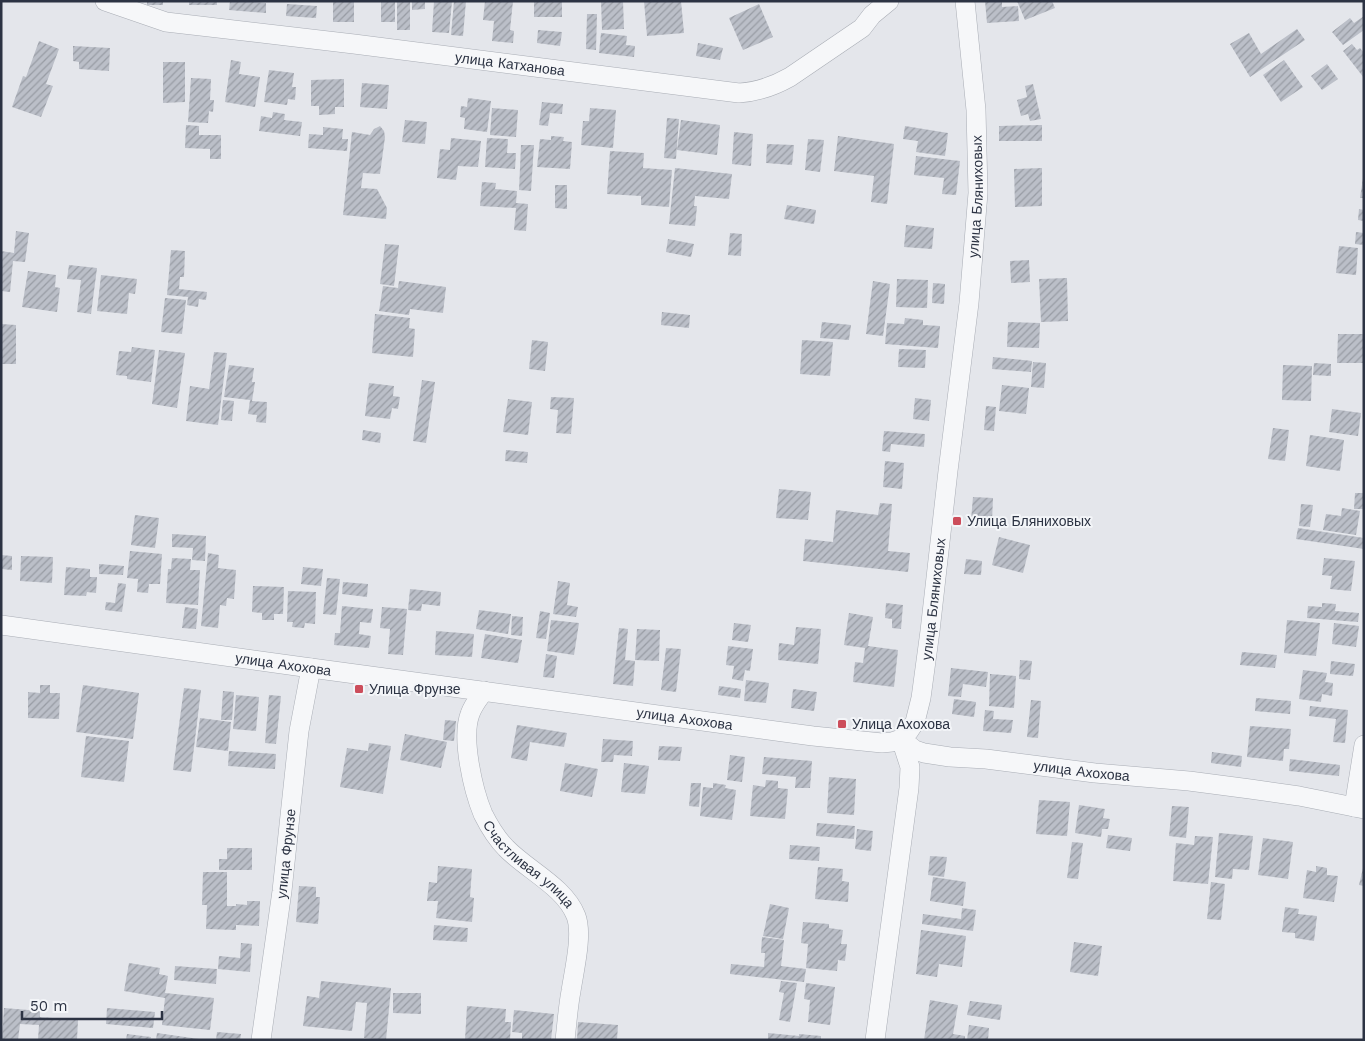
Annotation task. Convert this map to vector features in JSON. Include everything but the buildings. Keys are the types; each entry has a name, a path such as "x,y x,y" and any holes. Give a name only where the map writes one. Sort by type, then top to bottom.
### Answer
{"street":[{"name":"улица Катханова","path":"105,1 166,22 739,93 757,91 790,77 862,28 872,15 889,1"},
{"name":"улица Бляниховых","path":"901,739 915,722 920,698 937,574 974,247 978,193 976,110 966,1"},
{"name":"улица Ахохова","path":"1,625 813,736 882,743 901,739 915,750 950,757 986,759 1095,773 1189,781 1299,796 1359,808"},
{"name":"улица Фрунзе","path":"261,1040 282,891 299,731 311,668"},
{"name":"Счастливая улица","path":"484,691 470,714 467,731 473,782 482,812 505,848 561,892 573,909 578,925 575,967 565,1040"},
{"path":"875,1040 909,788 910,767 901,739"},
{"path":"1359,808 1364,745"}],"place":[{"name":"Улица Бляниховых","path":"957,521"},
{"name":"Улица Фрунзе","path":"359,689"},
{"name":"Улица Ахохова","path":"842,724"}]}
